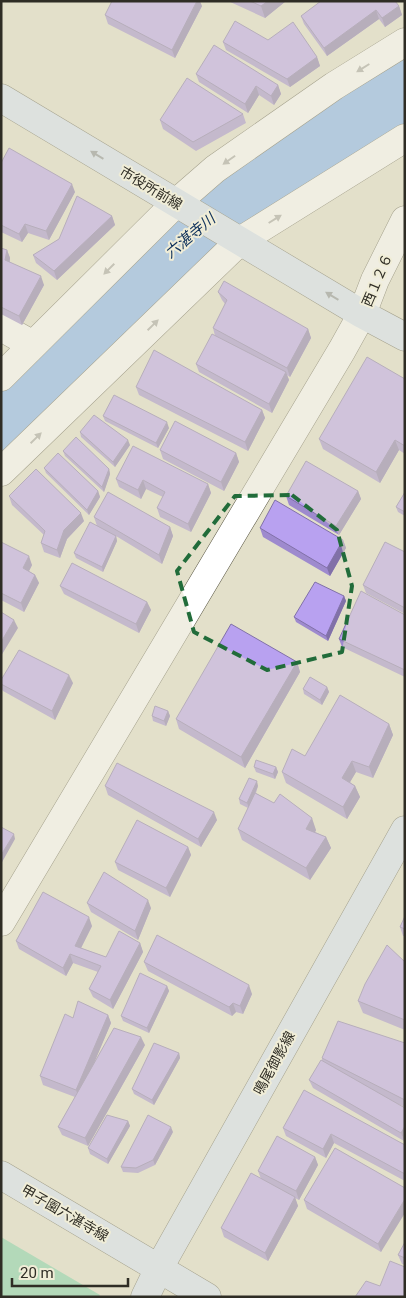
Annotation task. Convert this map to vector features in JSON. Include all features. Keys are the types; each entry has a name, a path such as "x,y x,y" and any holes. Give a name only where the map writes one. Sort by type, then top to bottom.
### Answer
{"street":[{"path":"1,377 215,169 318,97 405,42"},
{"name":"市役所前線","path":"1,98 362,314 405,337"},
{"path":"1,472 235,237 405,138"},
{"name":"西１２６","path":"1,922 342,350 362,314 375,280 405,220"},
{"path":"1,327 33,345"},
{"name":"鳴尾御影線","path":"145,1297 405,830"},
{"name":"甲子園六湛寺線","path":"1,1176 207,1297"}],"highlighted area":[{"path":"292,495 337,530 352,586 342,652 267,670 194,632 177,571 235,496"}],"green space":[{"path":"1,1237 100,1295 99,1297 1,1297"}],"building":[{"path":"112,1 197,1 172,50 105,15"},
{"path":"250,1 268,1 261,6"},
{"path":"321,1 395,1 399,6 382,18 376,10 324,48 301,16"},
{"path":"235,21 268,40 293,22 317,57 287,79 223,42"},
{"path":"214,45 278,85 271,96 256,86 245,104 196,74"},
{"path":"187,78 243,114 193,142 160,120"},
{"path":"9,148 72,184 46,231 25,224 19,234 1,225 1,163"},
{"path":"77,196 112,216 54,271 33,255 59,239"},
{"path":"1,248 7,250 5,260 41,276 19,316 1,307"},
{"path":"224,281 308,329 287,368 213,328 227,300 218,292"},
{"path":"212,334 286,372 269,404 196,364"},
{"path":"154,350 262,410 245,442 136,387"},
{"path":"367,357 405,379 405,446 395,440 376,472 319,439"},
{"path":"114,395 167,422 156,443 103,416"},
{"path":"94,415 128,440 113,462 80,432"},
{"path":"175,421 236,453 221,482 160,450"},
{"path":"76,437 109,469 102,487 63,451"},
{"path":"133,446 208,484 188,524 157,508 165,492 143,480 138,490 116,479"},
{"path":"58,453 98,491 87,510 44,468"},
{"path":"306,461 358,491 336,526 286,496"},
{"path":"36,469 81,513 64,530 57,550 41,543 45,531 9,496"},
{"path":"108,492 170,527 159,555 94,517"},
{"path":"405,492 405,512 396,507"},
{"path":"275,500 343,540 327,568 260,528"},
{"path":"90,522 116,536 102,567 74,553"},
{"path":"1,542 29,556 23,568 35,575 21,603 1,593"},
{"path":"385,542 405,552 405,608 363,585"},
{"path":"72,563 147,602 136,624 60,586"},
{"path":"315,582 344,596 326,636 294,617"},
{"path":"361,591 405,615 405,670 339,639"},
{"path":"1,612 14,620 1,642"},
{"path":"231,624 297,662 241,757 176,719"},
{"path":"19,650 69,675 52,711 1,684 1,680"},
{"path":"310,677 327,687 320,700 303,689"},
{"path":"340,695 389,724 369,767 352,761 342,778 355,786 343,807 282,772 292,749 305,756"},
{"path":"155,706 168,711 164,721 152,716"},
{"path":"256,760 276,767 273,774 254,767"},
{"path":"117,763 214,812 198,839 105,786"},
{"path":"249,778 257,781 247,803 239,799"},
{"path":"255,793 274,803 280,794 312,818 306,829 326,837 306,868 238,829"},
{"path":"137,820 188,847 166,888 115,862"},
{"path":"1,827 14,834 1,855"},
{"path":"104,872 148,900 135,931 87,903"},
{"path":"43,892 89,917 75,946 106,957 119,931 140,943 110,1000 89,989 101,966 70,954 63,968 16,941"},
{"path":"405,916 405,929 400,927"},
{"path":"157,935 249,985 240,1006 233,1003 229,1007 144,962"},
{"path":"387,945 405,962 405,1020 358,1001 365,984"},
{"path":"140,973 167,986 147,1028 121,1016"},
{"path":"78,1001 108,1015 76,1090 40,1076 65,1014 73,1018"},
{"path":"338,1021 405,1043 405,1100 322,1058"},
{"path":"114,1028 141,1037 85,1138 58,1127"},
{"path":"154,1043 179,1053 152,1100 132,1089"},
{"path":"321,1060 405,1108 405,1126 401,1133 309,1080"},
{"path":"304,1090 405,1145 405,1174 331,1134 323,1149 283,1128"},
{"path":"107,1115 128,1121 107,1159 88,1148"},
{"path":"148,1115 171,1127 153,1160 136,1168 121,1167"},
{"path":"277,1136 315,1157 296,1191 258,1171"},
{"path":"335,1148 405,1188 405,1199 378,1244 304,1200"},
{"path":"251,1173 295,1197 265,1253 221,1228"},
{"path":"405,1242 405,1258 398,1255"},
{"path":"390,1261 405,1267 405,1297 355,1297 366,1281 380,1286"}],"waterway":[{"name":"六湛寺川","path":"1,417 167,253 249,187 405,87"}]}
